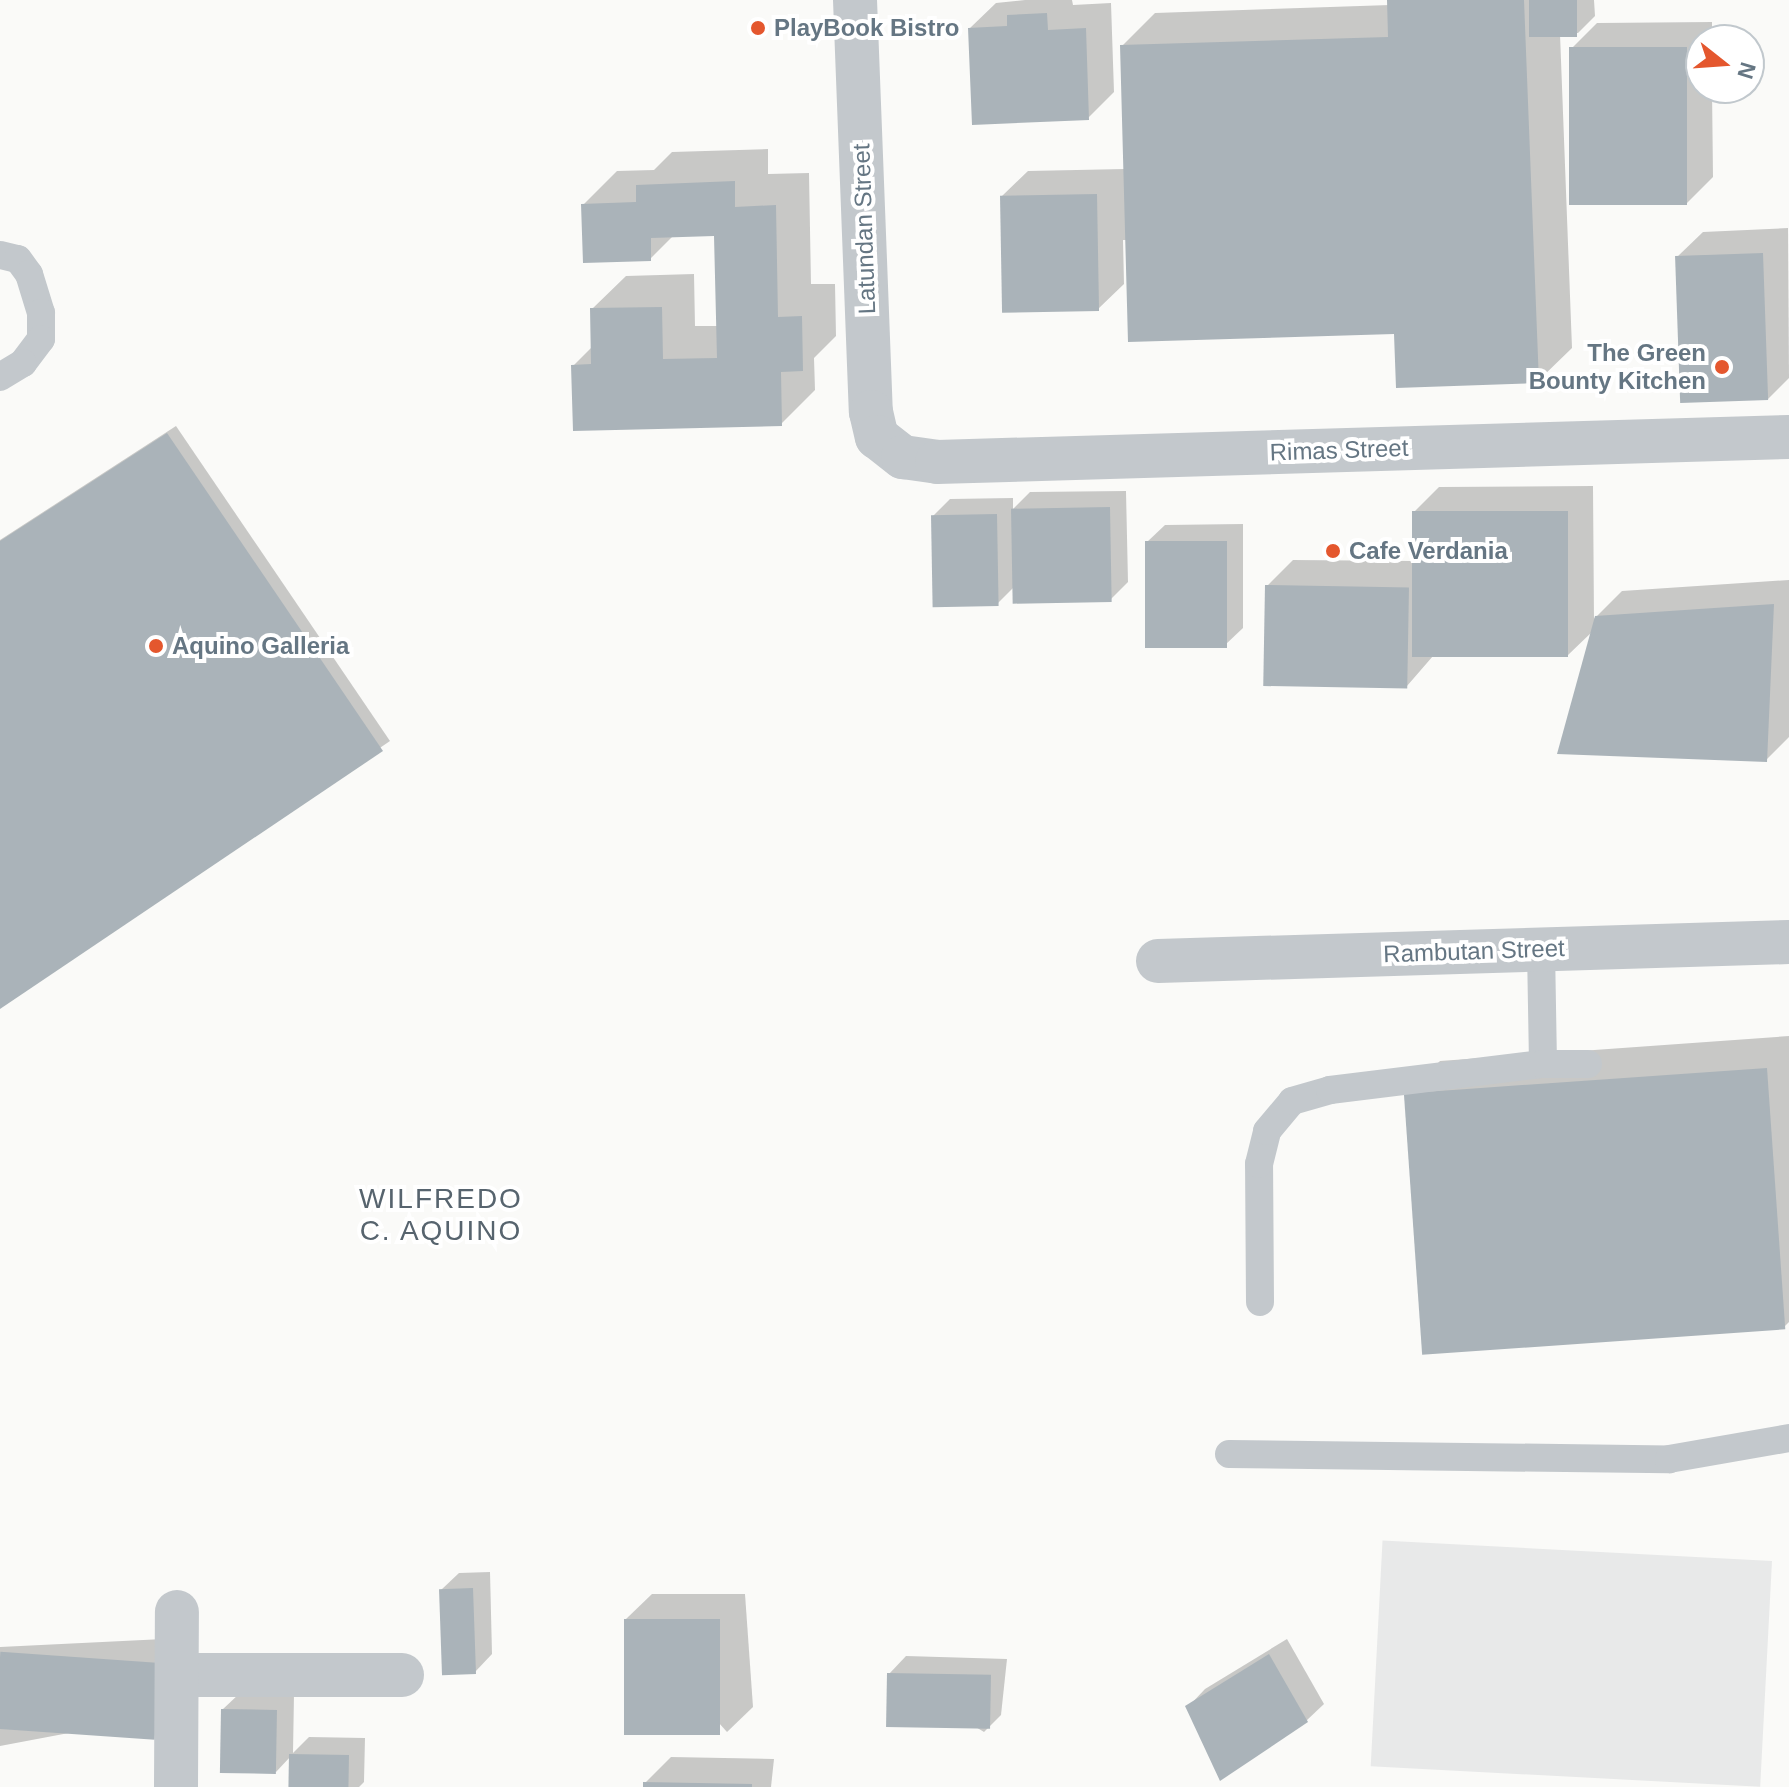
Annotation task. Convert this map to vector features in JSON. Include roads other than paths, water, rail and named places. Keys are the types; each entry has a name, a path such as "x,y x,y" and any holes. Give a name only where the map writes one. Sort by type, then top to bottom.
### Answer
{"street":[{"name":"Latundan Street","path":"855,0 871,412 877,437 891,451"},
{"name":"Rimas Street","path":"891,451 903,457 937,462 1789,437"},
{"name":"Rambutan Street","path":"1158,961 1789,942"},
{"path":"176,1787 177,1612"},
{"path":"177,1675 402,1675"}],"lane":[{"path":"0,255 18,259 29,274 41,313 41,339 23,363 0,377"},
{"path":"1541,949 1543,1064"},
{"path":"1260,1302 1259,1164 1267,1131 1292,1101 1330,1090 1543,1064 1588,1064"},
{"path":"1229,1454 1669,1459 1789,1438"}],"place":[{"name":"PlayBook Bistro","path":"758,28"},
{"name":"The Green Bounty Kitchen","path":"1722,367"},
{"name":"Cafe Verdania","path":"1333,551"},
{"name":"Aquino Galleria","path":"156,646"}],"district":[{"name":"WILFREDO C. AQUINO","path":"441,1215"}]}
